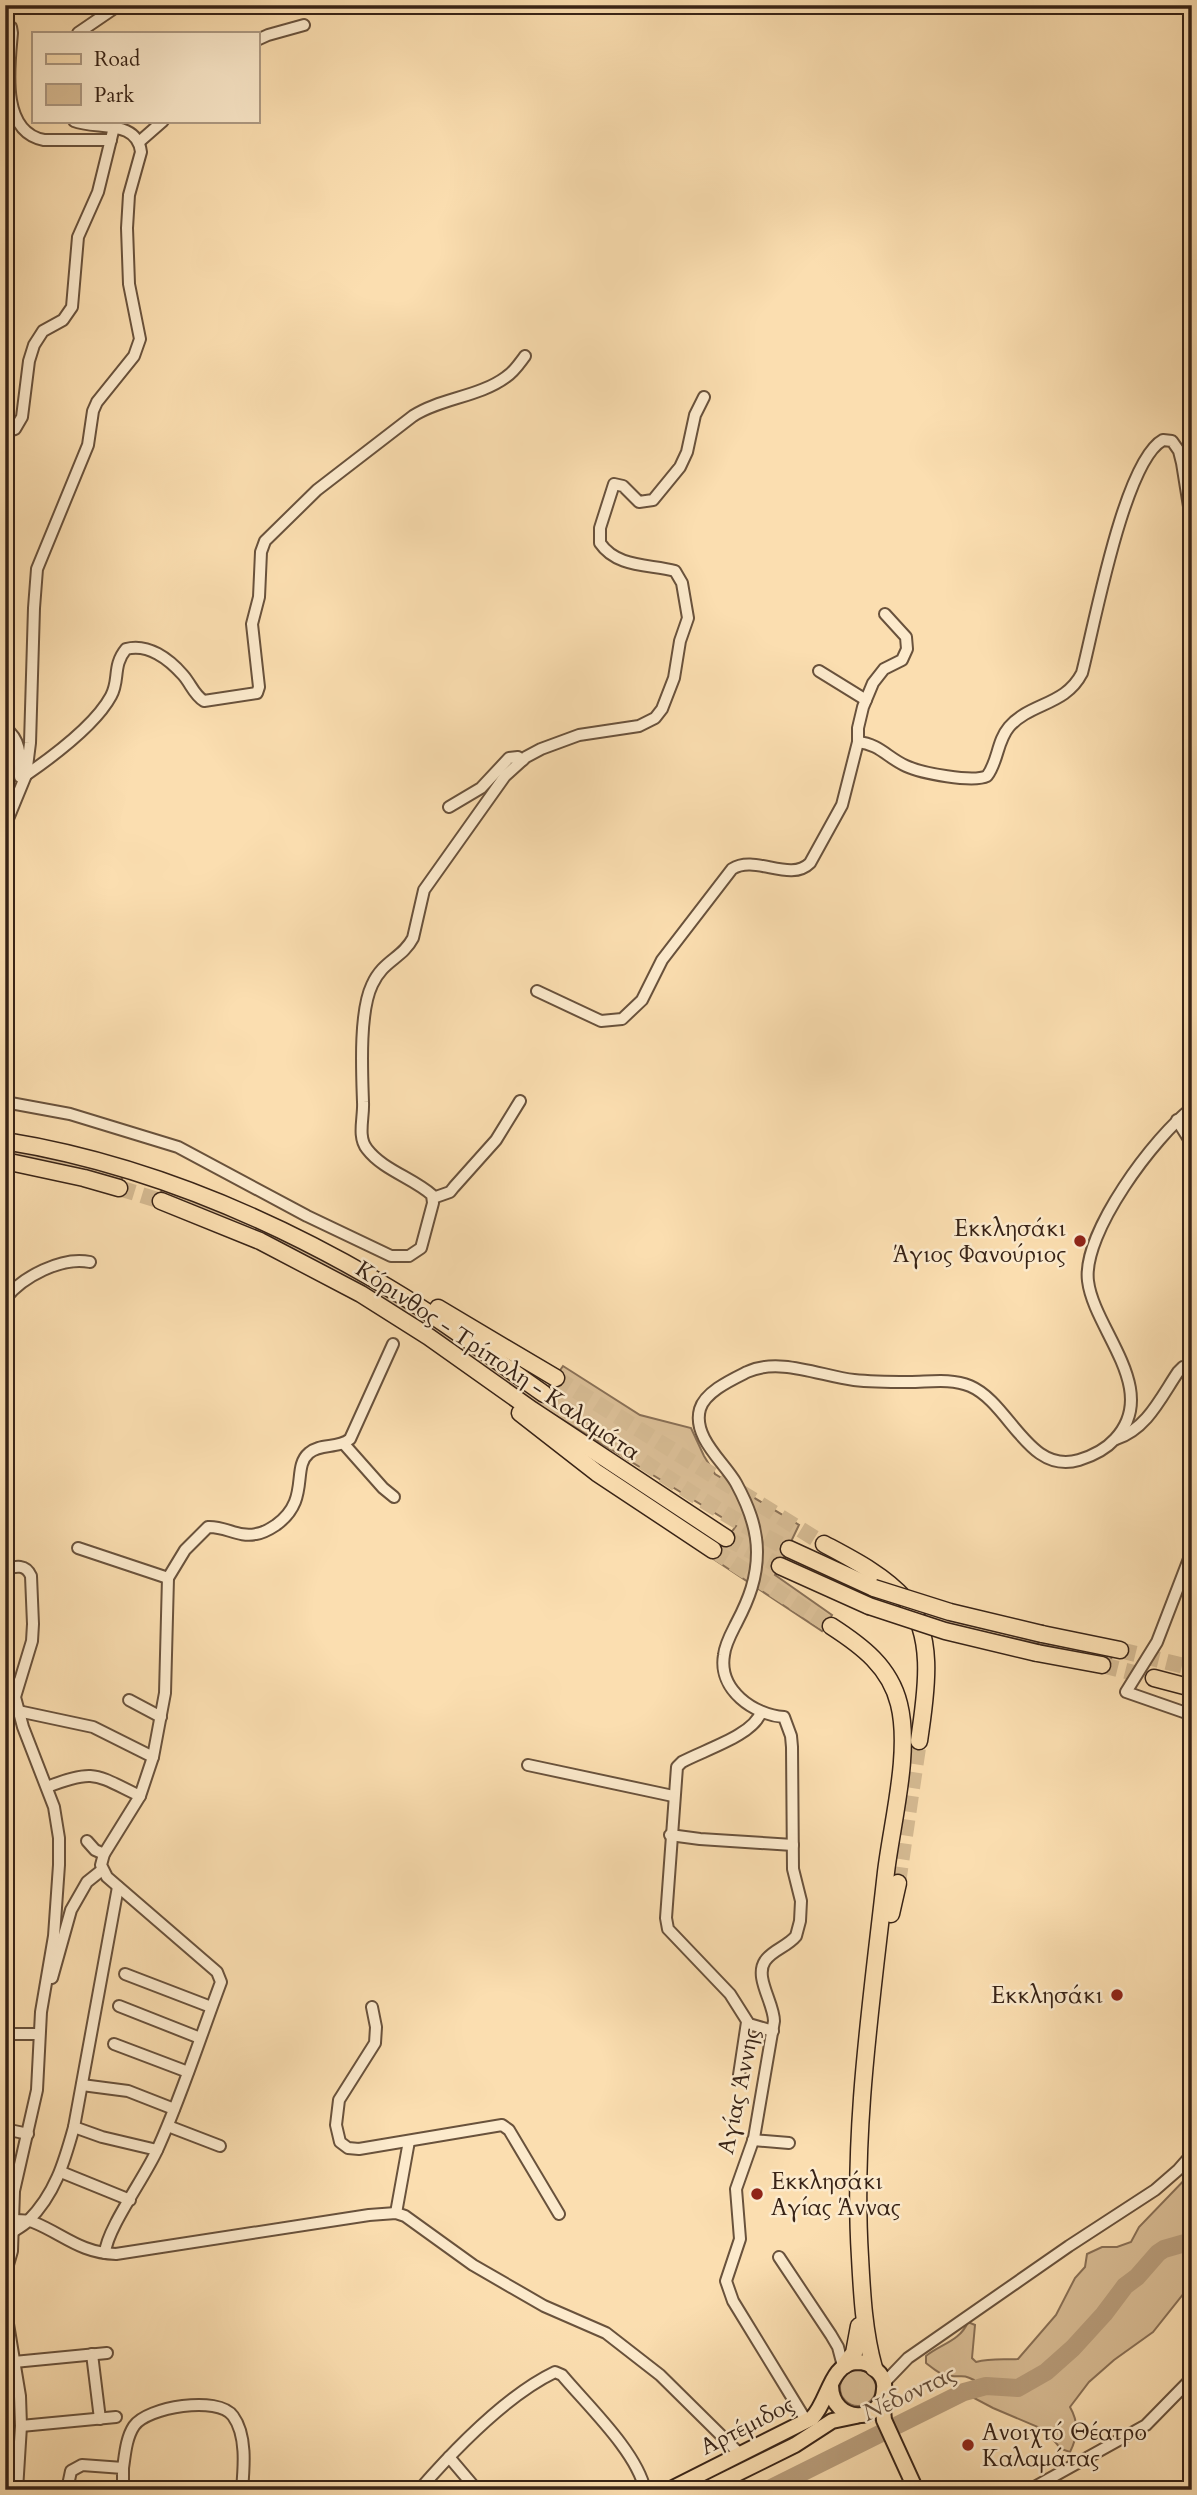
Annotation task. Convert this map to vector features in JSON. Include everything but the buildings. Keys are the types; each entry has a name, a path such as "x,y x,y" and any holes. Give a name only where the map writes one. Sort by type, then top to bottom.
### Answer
{"highway":[{"name":"Κόρινθος - Τρίπολη - Καλαμάτα","path":"5,1141 90,1159 166,1182 269,1223 336,1257 441,1321 544,1394"},
{"path":"5,1161 119,1188"},
{"name":"Κόρινθος - Τρίπολη - Καλαμάτα","path":"161,1201 260,1241 361,1294 429,1336 532,1410 726,1538"},
{"path":"336,1257 433,1305 555,1378"},
{"path":"361,1294 462,1367 597,1473 713,1550"},
{"path":"824,1544 880,1578 905,1599 913,1612 927,1665 919,1741"},
{"path":"789,1549 874,1588 950,1612 1120,1650"},
{"path":"780,1566 869,1606 945,1631 1102,1665"},
{"path":"831,1626 858,1644 878,1662 891,1681 904,1727 904,1751 887,1869 872,2009 857,2182 862,2299 875,2368"},
{"path":"1154,1678 1192,1688"},
{"path":"872,2009 898,1883"},
{"path":"844,2366 858,2342 862,2299"}],"main road":[{"path":"869,2418 882,2400 884,2383 875,2368 861,2362 844,2366 835,2375 831,2386 831,2394 838,2407 843,2412 869,2418 891,2446 916,2490"},
{"name":"Αρτέμιδος","path":"669,2490 807,2422 816,2415 831,2386"},
{"name":"Αρτέμιδος","path":"704,2490 795,2445 832,2421 869,2418"},
{"path":"891,2446 906,2490"}],"street":[{"path":"79,32 119,5"},
{"path":"5,24 12,27 8,102 25,132 44,140 111,140"},
{"path":"259,39 304,25"},
{"path":"5,826 26,775 30,743 37,569 88,445 97,402 134,356 140,339 127,266 128,211 141,152 139,142 130,132 79,122"},
{"path":"139,142 162,122"},
{"path":"5,432 15,429 22,417 29,361 38,337 50,326 63,320 72,307 78,237 98,192 114,127"},
{"path":"26,775 63,747 99,713 113,693 116,666 126,649 135,646 147,648 160,655 184,676 198,697 204,701 257,693 259,687 252,624 259,597 261,552 265,541 317,490 413,416 425,408 497,382 513,372 525,356"},
{"path":"5,1102 70,1114 178,1147 307,1216 391,1256 409,1256 421,1248 433,1198 429,1192 369,1152 363,1143 362,1062 367,999 383,966 412,941 421,896 426,885 454,851 499,782 523,760 541,749 579,735 648,723 662,709 674,678 680,641 688,618 682,583 676,571 631,563 610,552 600,543 600,528 614,484 623,486 639,502 646,503 658,495 684,460 695,415 704,397"},
{"path":"858,742 870,743 906,766 917,769 965,778 981,779 987,776 1003,735 1012,724 1067,694 1076,685 1082,673 1111,547 1150,450 1163,440 1172,441 1179,452 1192,525"},
{"path":"537,991 601,1021 622,1019 642,1000 662,960 733,869 747,863 796,869 810,863 842,805 858,742 858,728 873,683 884,669 898,664 908,649 906,637 885,614"},
{"path":"819,671 866,700"},
{"path":"5,727 18,743 20,787"},
{"path":"449,807 484,786 509,758 518,757 523,760"},
{"path":"433,1198 450,1192 496,1140 520,1101"},
{"path":"1115,1439 1128,1417 1130,1389 1124,1364 1090,1290 1088,1266 1099,1234 1116,1200 1142,1161 1177,1120 1192,1108"},
{"path":"1177,1120 1192,1144"},
{"path":"5,1299 17,1287 40,1273 71,1261 90,1262"},
{"path":"46,1985 55,1972 65,1927 77,1898 87,1882 102,1870 104,1854 140,1796 153,1757 165,1693 168,1577 185,1549 208,1527 217,1526 245,1535 256,1534 270,1529 284,1519 295,1504 303,1460 309,1452 320,1447 344,1444 354,1431 393,1344"},
{"name":"Αγίας Άννης","path":"807,2422 733,2301 727,2285 727,2276 738,2249 740,2236 736,2189 753,2140 773,2031 773,2010 762,1969 766,1959 794,1939 799,1927 801,1901 793,1869 790,1733 784,1717 761,1712 742,1701 726,1676 723,1655 754,1584 756,1536 746,1504 725,1466 700,1431 699,1418 704,1401 718,1389 748,1372 779,1368 854,1380 949,1382 970,1386 994,1403 1039,1453 1058,1462 1072,1462 1102,1450 1145,1421 1178,1372 1184,1367 1192,1369"},
{"path":"344,1444 394,1497"},
{"path":"78,1548 168,1577"},
{"path":"1192,1551 1157,1642 1126,1692 1192,1715"},
{"path":"5,1569 25,1568 32,1579 32,1641 16,1697 27,1740 55,1812 59,1848 54,1936 39,2034 37,2090 14,2191 9,2227 12,2252 5,2275"},
{"path":"5,1677 17,1686"},
{"path":"129,1700 161,1717"},
{"path":"18,1711 93,1727 153,1757"},
{"path":"761,1712 758,1720 749,1729 678,1765 670,1835 667,1927 730,1994 747,2022 754,2027 773,2031"},
{"path":"528,1765 673,1796"},
{"path":"47,1787 75,1776 91,1774 140,1796"},
{"path":"670,1835 793,1845"},
{"path":"87,1841 95,1850 104,1854"},
{"path":"102,1870 216,1972 220,1982 168,2126 108,2237 105,2253"},
{"path":"9,2227 28,2221 52,2192 61,2172 74,2127 118,1887"},
{"path":"125,1974 211,2007"},
{"path":"119,2007 200,2038"},
{"path":"372,2007 376,2027 374,2045 340,2097 336,2121 337,2136 342,2145 355,2149 502,2125 509,2130 559,2214"},
{"path":"739,2074 747,2022"},
{"path":"5,2034 39,2034"},
{"path":"114,2044 188,2072"},
{"path":"82,2085 128,2091 174,2109"},
{"path":"168,2126 220,2146"},
{"path":"74,2127 102,2137 157,2150"},
{"path":"5,2130 28,2134"},
{"path":"753,2140 789,2143"},
{"path":"396,2213 409,2141"},
{"path":"884,2383 908,2358 1155,2190 1192,2154"},
{"path":"61,2172 130,2200"},
{"path":"28,2221 71,2242 116,2254 352,2217 396,2213 473,2265 544,2306 597,2327 611,2336 660,2375 740,2455"},
{"path":"779,2257 831,2335 844,2366"},
{"path":"5,2306 20,2396 19,2489"},
{"path":"14,2362 107,2353"},
{"path":"92,2354 100,2419"},
{"path":"875,2368 908,2358"},
{"path":"419,2490 449,2457 509,2403 551,2374 559,2373 627,2453 642,2476 645,2490"},
{"path":"1029,2490 1146,2425 1192,2378"},
{"path":"123,2490 129,2436 134,2426 142,2418 155,2412 185,2406 221,2407 232,2413 242,2440 242,2490"},
{"path":"21,2426 116,2417"},
{"path":"449,2457 477,2490"},
{"path":"67,2490 71,2471 78,2466 124,2468"}],"green space":[{"path":"5,1148 123,1176 121,1181 5,1154"},
{"path":"162,1188 271,1233 361,1280 540,1399 563,1366 640,1415 691,1428 715,1474 799,1525 775,1575 832,1615 822,1631 712,1558 736,1526 537,1404 398,1308 331,1269 264,1235 161,1194"},
{"path":"786,1556 865,1590 945,1617 1112,1655 1111,1660 947,1624 884,1604 784,1560"},
{"path":"1192,2172 1192,2283 1153,2332 1089,2382 1070,2407 1076,2430 1070,2452 1061,2449 1045,2430 972,2397 974,2380 965,2376 944,2375 926,2363 926,2356 960,2334 968,2322 975,2325 972,2358 976,2362 1018,2359 1056,2315 1075,2278 1085,2267 1087,2254 1102,2247 1117,2247 1131,2242 1139,2227"},
{"path":"858,2370 871,2375 876,2388 871,2401 858,2406 845,2401 840,2388 845,2375"}],"waterway":[{"name":"Νέδoντας","path":"767,2490 964,2392 986,2386 1018,2388 1046,2372 1073,2348 1125,2286 1137,2277 1158,2253 1192,2241"}],"tunnel":[{"path":"119,1188 161,1201"},
{"path":"556,1378 824,1544"},
{"path":"544,1394 694,1495 789,1549"},
{"path":"726,1538 780,1566"},
{"path":"713,1550 831,1626"},
{"path":"1120,1650 1192,1668"},
{"path":"1102,1665 1154,1678"},
{"path":"898,1883 919,1741"}],"place":[{"name":"Εκκλησάκι Άγιος Φανούριος","path":"1080,1241"},
{"name":"Εκκλησάκι","path":"1117,1995"},
{"name":"Εκκλησάκι Αγίας Άννας","path":"757,2194"},
{"name":"Ανοιχτό Θέατρο Καλαμάτας","path":"968,2445"}]}
